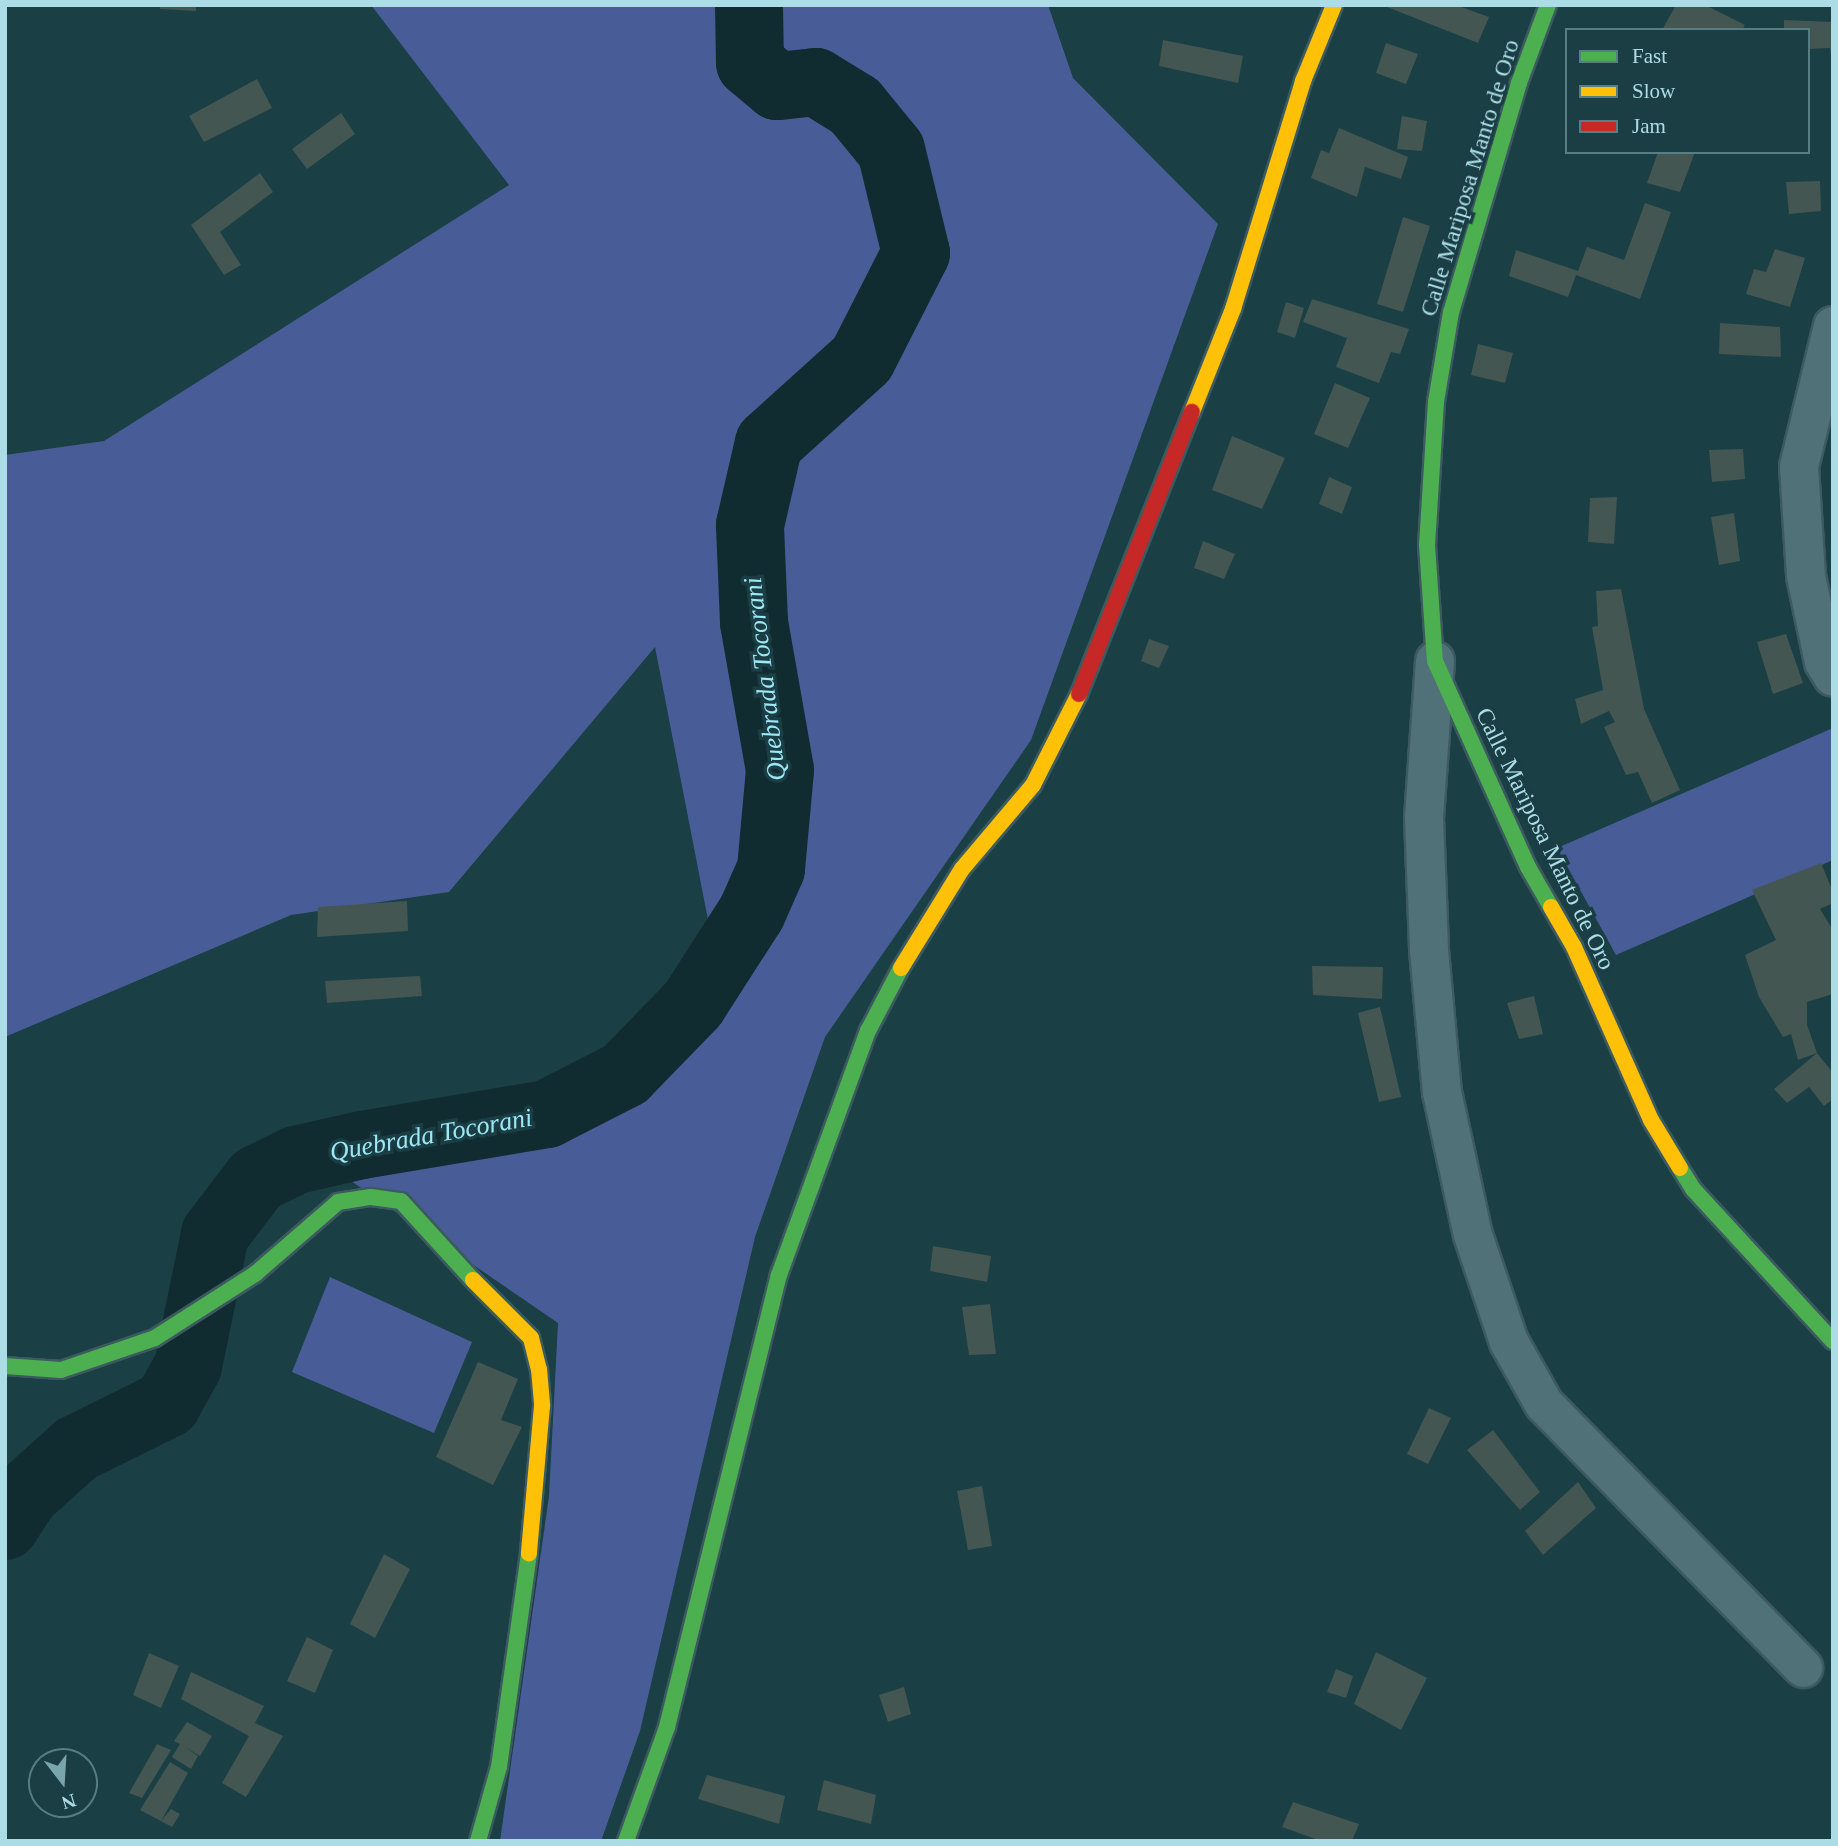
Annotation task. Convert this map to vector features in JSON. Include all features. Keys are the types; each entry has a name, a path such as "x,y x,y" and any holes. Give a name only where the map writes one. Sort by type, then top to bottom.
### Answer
{"street":[{"path":"626,1841 667,1727 779,1275 868,1031 921,930 962,869 1033,785 1079,693 1233,309 1303,81 1334,5"},
{"name":"Calle Mariposa Manto de Oro","path":"1548,5 1511,108 1449,325 1436,402 1427,545 1435,661 1528,867 1574,947 1651,1120 1693,1189 1833,1341"},
{"path":"1833,326 1806,576 1824,662 1833,677"},
{"path":"1435,661 1424,818 1429,950 1442,1092 1473,1235 1509,1342 1544,1404 1802,1668"},
{"path":"5,1366 61,1370 155,1338 255,1274 338,1202 371,1197 401,1201 422,1219 470,1277 531,1338 539,1369 542,1406 528,1570 499,1767 478,1841"}],"shaded area":[{"path":"371,5 1048,5 1073,78 1218,224 1031,740 825,1037 755,1237 640,1731 601,1841 500,1841 549,1496 558,1323 319,1159 504,1127 582,1087 649,1017 709,925 655,647 449,892 291,915 5,1037 5,455 104,441 509,185"},
{"path":"1833,728 1833,860 1616,955 1557,848"},
{"path":"330,1277 472,1342 434,1433 292,1372"}],"building":[{"path":"160,5 196,5 196,11 160,9"},
{"path":"1382,5 1456,5 1489,17 1478,43"},
{"path":"1676,5 1705,5 1745,25 1743,28 1663,28"},
{"path":"1784,20 1833,22 1833,74 1830,48 1810,49 1810,28 1784,28"},
{"path":"1163,40 1243,56 1238,83 1159,66"},
{"path":"1386,43 1418,54 1406,84 1376,73"},
{"path":"257,79 272,108 204,142 189,116"},
{"path":"341,113 355,134 307,169 292,149"},
{"path":"1402,116 1427,121 1422,151 1397,149"},
{"path":"1339,128 1408,157 1401,179 1365,167 1357,197 1311,178 1321,150 1329,153"},
{"path":"1657,154 1694,154 1680,192 1647,183"},
{"path":"260,173 273,192 220,232 241,265 224,275 191,225"},
{"path":"1820,181 1821,211 1789,214 1786,182"},
{"path":"1645,203 1671,212 1640,299 1576,275 1568,297 1509,276 1516,250 1578,271 1587,247 1624,260"},
{"path":"1403,217 1430,226 1403,312 1377,304"},
{"path":"1775,249 1805,258 1790,307 1746,294 1754,269 1766,272"},
{"path":"1312,299 1409,329 1400,354 1391,352 1379,383 1336,367 1347,338 1303,322"},
{"path":"1286,302 1304,308 1295,338 1277,332"},
{"path":"1720,323 1780,327 1781,357 1719,354"},
{"path":"1478,344 1513,353 1505,383 1471,375"},
{"path":"1335,383 1370,398 1348,448 1314,434"},
{"path":"1232,436 1285,458 1262,509 1212,490"},
{"path":"1743,449 1745,479 1712,482 1709,450"},
{"path":"1329,477 1352,487 1342,514 1319,504"},
{"path":"1617,497 1614,544 1588,542 1590,498"},
{"path":"1734,513 1740,561 1719,565 1711,517"},
{"path":"1203,541 1235,554 1224,579 1194,568"},
{"path":"1621,589 1644,709 1680,790 1652,803 1638,772 1626,775 1604,727 1615,722 1609,711 1581,724 1575,699 1603,690 1592,627 1598,626 1596,591"},
{"path":"1786,634 1803,683 1773,694 1757,642"},
{"path":"1149,639 1169,646 1159,668 1141,661"},
{"path":"1821,863 1833,892 1833,903 1820,909 1833,930 1833,994 1807,1002 1807,1025 1817,1053 1798,1060 1791,1034 1783,1037 1759,997 1745,955 1776,940 1752,890"},
{"path":"407,901 408,931 317,937 318,907"},
{"path":"1312,966 1383,967 1382,999 1313,995"},
{"path":"420,976 422,996 327,1003 325,981"},
{"path":"1534,996 1543,1034 1519,1039 1507,1003"},
{"path":"1380,1007 1401,1097 1379,1102 1358,1013"},
{"path":"1817,1053 1833,1073 1833,1099 1824,1106 1809,1087 1787,1103 1774,1089"},
{"path":"933,1246 991,1256 987,1282 930,1271"},
{"path":"990,1304 996,1354 969,1355 962,1307"},
{"path":"478,1362 518,1379 501,1420 522,1427 493,1485 436,1457"},
{"path":"1429,1408 1451,1418 1428,1464 1407,1454"},
{"path":"1493,1430 1540,1492 1520,1510 1467,1450"},
{"path":"1578,1482 1596,1508 1543,1555 1525,1531"},
{"path":"982,1486 992,1546 968,1550 957,1491"},
{"path":"384,1554 410,1569 375,1638 350,1624"},
{"path":"307,1637 333,1650 315,1693 287,1681"},
{"path":"1376,1652 1427,1678 1401,1730 1354,1704"},
{"path":"149,1653 179,1666 161,1708 133,1695"},
{"path":"1336,1669 1353,1676 1346,1698 1327,1692"},
{"path":"191,1672 264,1706 255,1723 283,1736 246,1797 222,1783 249,1736 181,1699"},
{"path":"904,1687 911,1714 888,1722 879,1695"},
{"path":"187,1722 212,1736 200,1756 185,1747 198,1756 191,1769 172,1757 180,1744 174,1741"},
{"path":"157,1744 171,1750 142,1798 129,1793"},
{"path":"170,1762 188,1773 161,1821 140,1810"},
{"path":"707,1775 785,1796 779,1824 698,1799"},
{"path":"824,1780 876,1795 871,1824 817,1810"},
{"path":"1293,1802 1359,1824 1352,1841 1321,1841 1282,1827"},
{"path":"171,1809 180,1814 172,1827 161,1821"}],"waterway":[{"name":"Quebrada Tocorani","path":"5,1526 26,1494 76,1449 167,1404 188,1366 215,1234 257,1179 296,1160 362,1145 547,1114 625,1074 693,1004 752,912 771,869 780,770 754,622 750,525 769,443 862,359 916,253 891,150 855,106 816,82 777,86 750,63 749,5"}],"traffic: fast":[{"path":"1548,5 1519,83 1451,312 1436,402 1427,545 1435,661 1528,867 1551,907"},
{"path":"626,1841 667,1727 779,1275 868,1031 901,968"},
{"path":"1680,1168 1693,1189 1833,1341"},
{"path":"5,1366 61,1370 155,1338 255,1274 338,1202 371,1197 401,1201 473,1280"},
{"path":"478,1841 499,1767 529,1553"}],"traffic: slow":[{"path":"1192,412 1233,309 1303,81 1334,5"},
{"path":"901,968 962,869 1033,785 1079,694"},
{"path":"1551,907 1574,947 1651,1120 1680,1168"},
{"path":"473,1280 531,1338 539,1369 542,1406 529,1553"}],"traffic: jam":[{"path":"1079,694 1192,412"}]}
